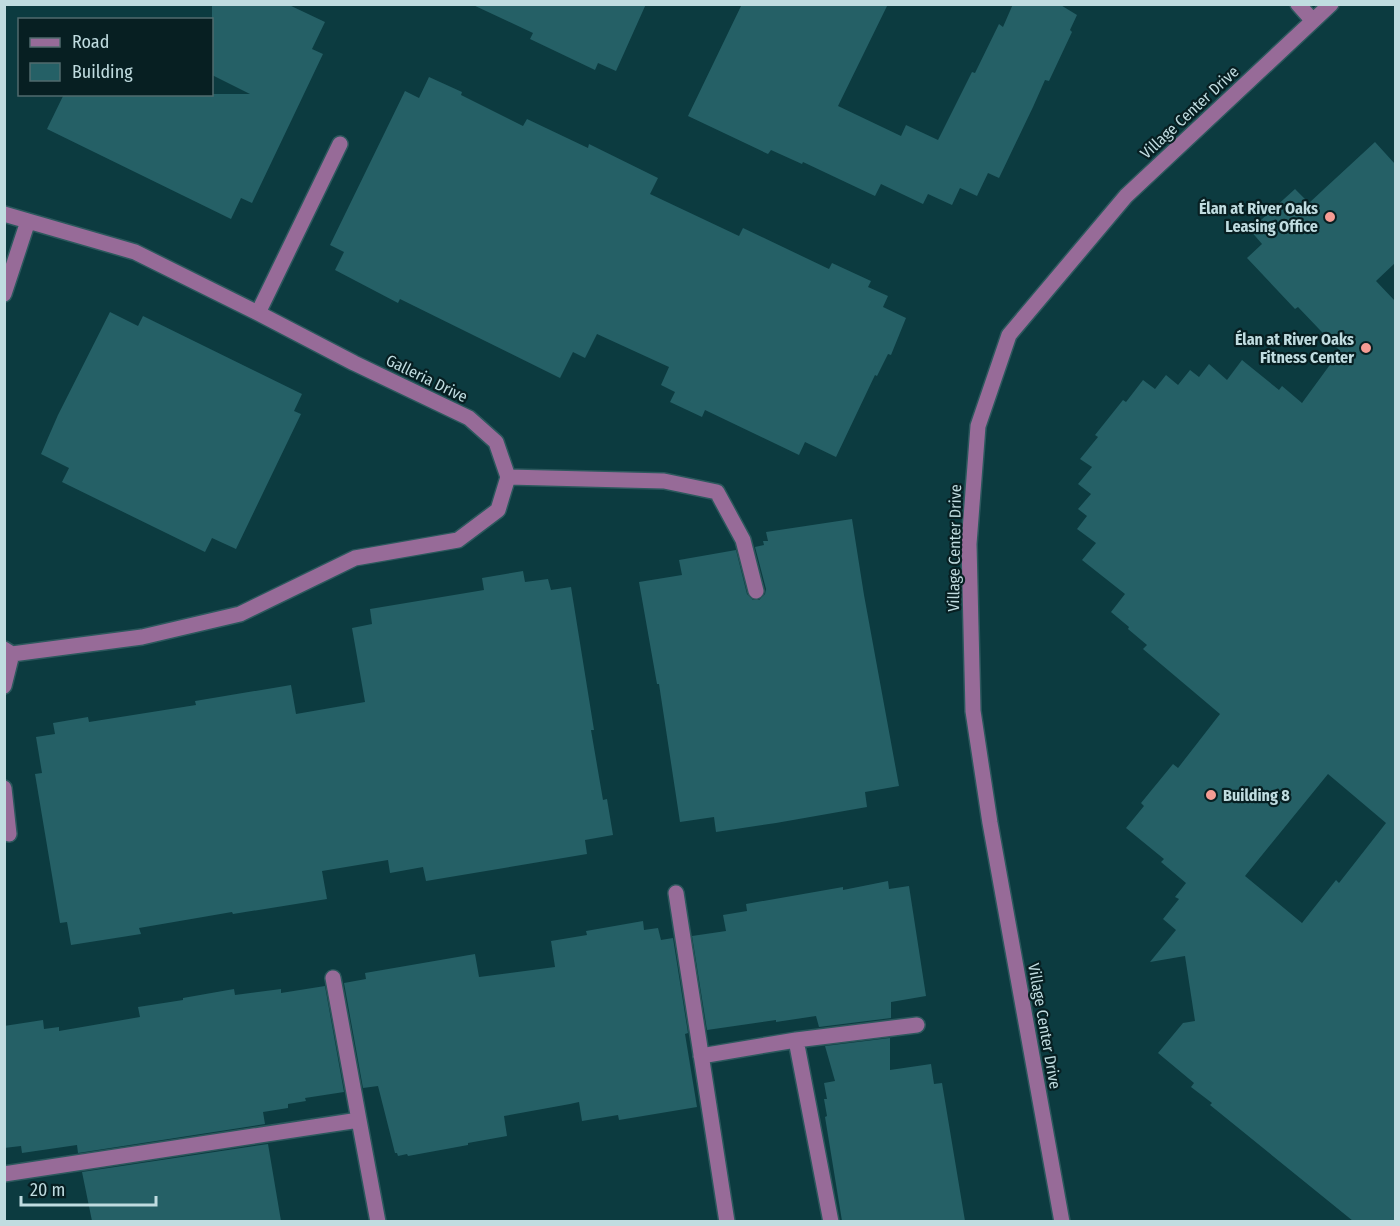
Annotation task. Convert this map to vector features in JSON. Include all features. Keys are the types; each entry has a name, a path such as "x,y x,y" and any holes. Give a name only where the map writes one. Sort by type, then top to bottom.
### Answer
{"street":[{"path":"1298,4 1313,21"},
{"name":"Village Center Drive","path":"1062,1221 990,823 973,711 969,544 978,426 1009,335 1126,196 1331,4"},
{"path":"258,313 340,144"},
{"name":"Galleria Drive","path":"4,214 135,252 354,363 469,418 496,442 508,477"},
{"path":"4,294 28,221"},
{"path":"4,686 8,651 142,637 240,614 355,558 458,540 498,510 508,477 664,481 717,492 744,540 756,591"},
{"path":"4,788 9,834"},
{"path":"676,893 727,1221"},
{"path":"333,978 378,1221"},
{"path":"701,1056 796,1040 918,1025"},
{"path":"796,1040 831,1221"},
{"path":"4,1174 359,1120"}],"building":[{"path":"212,4 287,4 325,22 312,49 323,54 252,203 241,198 231,219 47,129 63,96 250,94 213,76"},
{"path":"471,4 646,4 616,71 598,63 595,70 530,39 533,33"},
{"path":"742,4 888,4 838,106 901,136 906,125 938,140 972,72 975,73 999,24 1003,27 1013,4 1059,4 1077,15 1070,30 1072,32 1049,81 1045,80 999,178 988,173 977,196 960,188 952,205 928,194 923,204 881,184 875,196 803,162 802,164 771,150 768,154 688,116"},
{"path":"429,77 462,92 461,95 523,126 527,119 588,148 589,144 658,178 650,194 739,236 743,228 829,269 832,263 871,281 868,287 888,296 883,307 906,318 891,355 888,354 877,376 875,375 836,457 805,442 799,455 705,410 702,417 670,402 675,392 661,385 669,367 597,334 585,358 573,352 560,378 400,299 398,303 335,270 344,252 330,245 405,91 419,98"},
{"name":"Building 8","path":"1375,142 1395,164 1395,263 1376,281 1395,301 1395,1221 1353,1221 1210,1105 1212,1103 1191,1087 1194,1083 1158,1053 1183,1023 1195,1021 1185,956 1150,962 1176,930 1163,919 1179,899 1175,897 1186,883 1161,862 1164,859 1126,828 1144,806 1141,803 1173,764 1178,768 1220,714 1143,649 1147,645 1111,612 1125,594 1082,560 1096,543 1077,529 1087,516 1078,509 1091,494 1078,484 1092,467 1080,459 1098,437 1095,435 1123,400 1126,402 1143,380 1155,389 1166,375 1178,385 1190,370 1199,377 1209,364 1227,380 1242,360 1279,390 1282,386 1302,403 1340,351 1298,307 1295,309 1247,258 1262,244 1250,230 1295,189 1309,203","holes":["1328,774 1386,823 1339,883 1336,880 1302,923 1245,876"]},
{"path":"110,312 138,326 143,316 302,394 294,411 301,414 236,549 212,538 205,552 62,482 69,468 41,454"},
{"path":"852,519 899,786 865,792 867,807 776,823 716,832 714,817 680,822 659,684 657,684 639,582 682,575 679,560 736,550 747,594 753,600 759,600 765,594 766,589 755,547 764,545 763,541 768,541 766,532"},
{"path":"523,571 525,582 548,579 551,590 571,587 594,730 591,730 603,800 607,799 613,835 585,840 587,854 426,881 423,867 390,873 388,860 322,871 327,899 139,928 141,934 71,945 67,922 60,923 35,774 42,773 36,737 55,734 53,723 88,717 89,722 196,705 195,701 291,685 296,714 365,702 352,628 372,624 370,609 484,590 482,578"},
{"path":"888,881 889,889 909,886 926,996 891,1002 891,1018 819,1027 816,1016 707,1030 692,936 726,931 723,915 747,911 746,904"},
{"path":"643,921 644,930 658,928 661,940 673,938 697,1107 619,1120 618,1115 582,1121 579,1102 504,1116 507,1136 408,1156 407,1154 398,1156 395,1153 378,1086 363,1088 344,983 366,979 365,973 475,954 479,977 555,967 551,941 587,935 586,931"},
{"path":"325,986 344,1092 305,1098 306,1101 288,1104 288,1108 263,1112 265,1124 78,1153 77,1145 22,1153 21,1146 4,1148 4,1026 43,1020 44,1029 59,1027 59,1031 140,1017 138,1007 234,989 235,995 281,989 281,993"},
{"path":"890,1038 890,1070 931,1064 934,1084 942,1083 965,1221 842,1221 825,1117 827,1116 824,1099 827,1099 824,1083 835,1081 825,1046"},
{"path":"268,1144 281,1221 92,1221 82,1172"}],"place":[{"name":"Élan at River Oaks Leasing Office","path":"1330,217"},
{"name":"Élan at River Oaks Fitness Center","path":"1366,348"},
{"name":"Building 8","path":"1211,795"}]}
